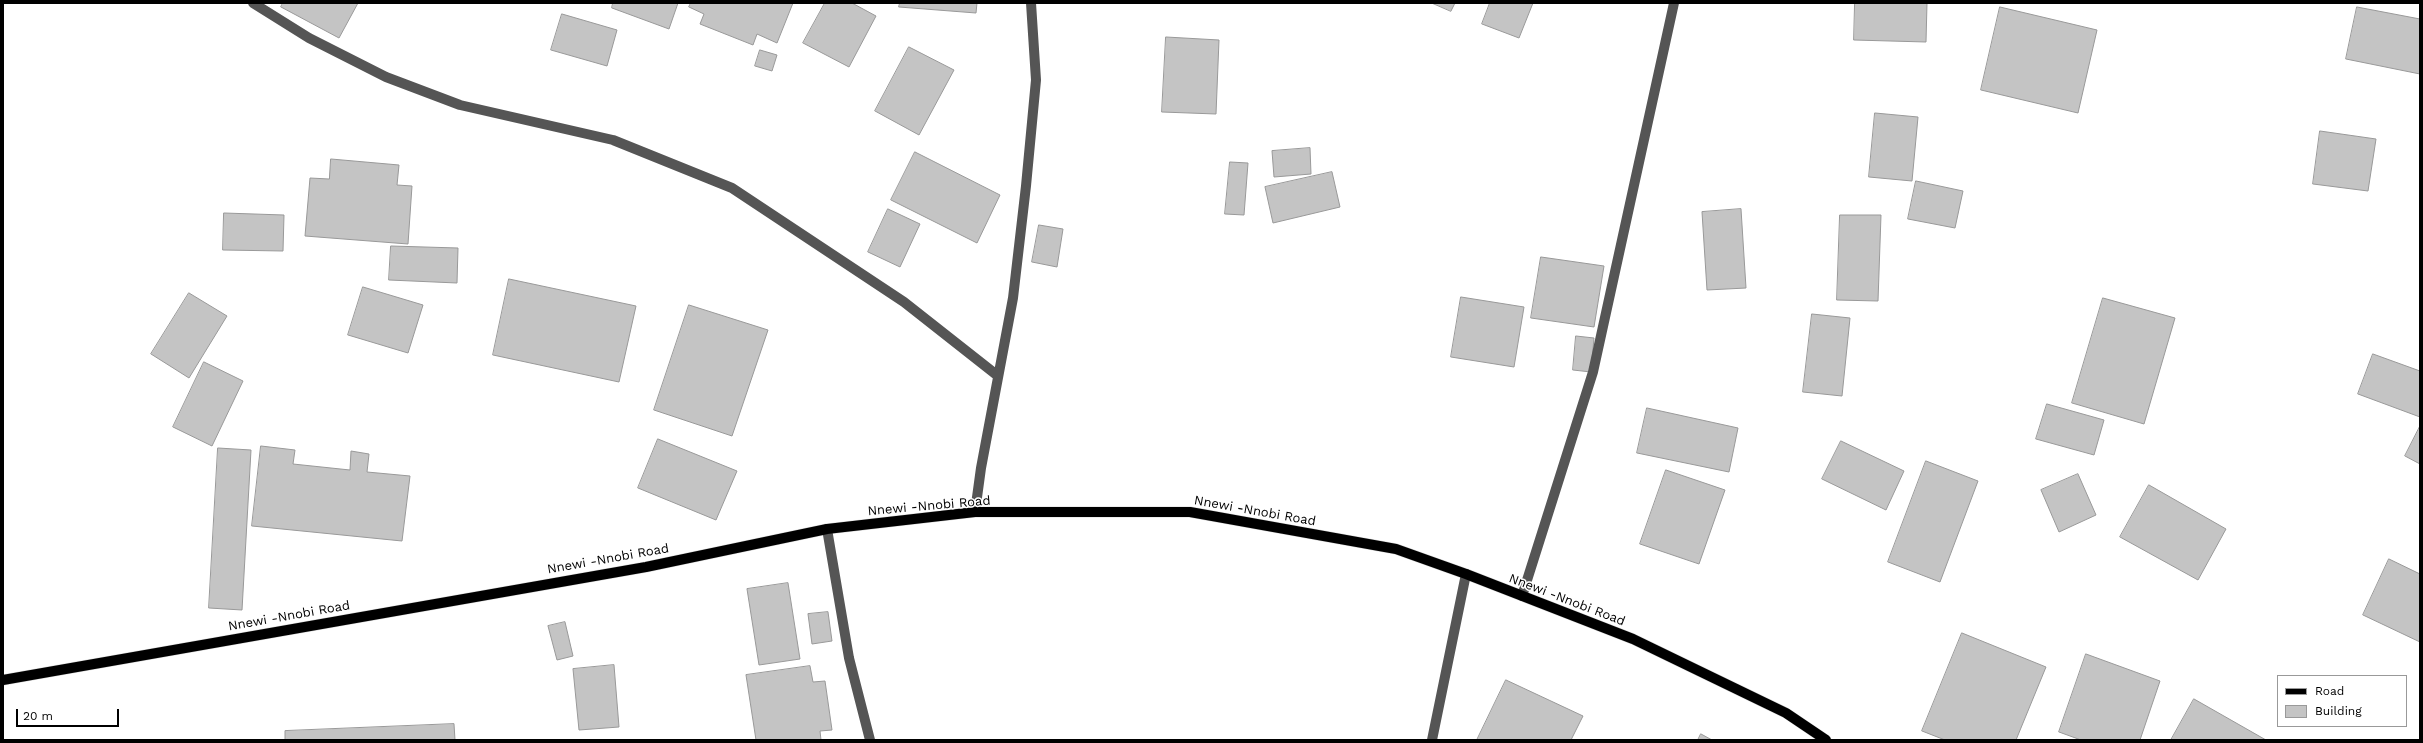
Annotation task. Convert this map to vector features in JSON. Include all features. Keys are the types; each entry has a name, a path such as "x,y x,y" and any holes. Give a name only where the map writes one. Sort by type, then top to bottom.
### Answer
{"main road":[{"name":"Nnewi -Nnobi Road","path":"3,680 646,566 827,529 974,512 1190,512 1396,549 1466,574 1634,639 1786,713 1826,740"}],"street":[{"path":"253,3 309,38 386,77 460,105 613,140 732,188 904,302 998,376"},
{"path":"974,512 1013,298 1036,80 1031,3"},
{"path":"1522,596 1593,372 1674,3"},
{"path":"827,529 849,658 870,740"},
{"path":"1432,740 1466,574"}],"building":[{"path":"283,3 358,3 339,38 281,7"},
{"path":"613,3 678,3 669,29 612,8"},
{"path":"691,3 793,3 777,43 757,34 753,45 700,24 704,14 689,7"},
{"path":"825,3 852,3 876,16 849,67 803,43"},
{"path":"900,3 977,3 976,13 899,7"},
{"path":"1432,3 1455,3 1451,11"},
{"path":"1490,3 1533,3 1519,38 1482,24"},
{"path":"1855,3 1927,3 1926,42 1854,40"},
{"path":"2000,7 2097,30 2078,113 1981,90"},
{"path":"2357,7 2420,19 2420,74 2346,59"},
{"path":"562,14 617,30 607,66 551,50"},
{"path":"1166,37 1219,40 1216,114 1162,112"},
{"path":"909,47 954,70 919,135 875,111"},
{"path":"760,50 777,55 772,71 755,66"},
{"path":"1875,113 1918,117 1912,181 1869,177"},
{"path":"2320,131 2376,139 2368,191 2313,184"},
{"path":"1310,148 1311,174 1274,177 1272,151"},
{"path":"915,152 1000,195 977,243 891,200"},
{"path":"331,159 399,165 397,185 412,186 408,244 305,236 310,178 329,179"},
{"path":"1230,162 1248,163 1244,215 1225,214"},
{"path":"1332,172 1340,207 1273,223 1265,187"},
{"path":"1916,181 1963,191 1955,228 1908,219"},
{"path":"888,209 920,224 900,267 868,252"},
{"path":"1741,209 1746,288 1707,290 1702,212"},
{"path":"224,213 284,215 283,251 223,250"},
{"path":"1840,215 1881,215 1878,301 1837,300"},
{"path":"1039,225 1063,229 1057,267 1032,262"},
{"path":"391,246 458,248 457,283 389,280"},
{"path":"1541,257 1604,266 1594,327 1531,318"},
{"path":"509,279 636,306 619,382 493,355"},
{"path":"363,287 423,305 408,353 348,335"},
{"path":"189,293 227,316 189,378 151,354"},
{"path":"1461,297 1524,307 1514,367 1451,357"},
{"path":"2103,298 2175,318 2144,424 2072,403"},
{"path":"689,305 768,330 732,436 654,410"},
{"path":"1812,314 1850,318 1842,396 1803,392"},
{"path":"1576,336 1594,338 1591,372 1573,370"},
{"path":"2373,354 2420,371 2420,417 2358,394"},
{"path":"204,362 243,381 212,446 173,427"},
{"path":"2047,404 2104,420 2094,455 2036,439"},
{"path":"1647,408 1738,428 1729,472 1637,453"},
{"path":"2420,426 2420,464 2405,456"},
{"path":"658,439 737,471 716,520 638,488"},
{"path":"1841,441 1904,471 1886,510 1822,479"},
{"path":"261,446 295,450 293,464 350,470 351,451 369,454 367,472 410,476 402,541 252,526"},
{"path":"218,448 251,450 242,610 209,608"},
{"path":"1926,461 1978,481 1940,582 1888,562"},
{"path":"1666,470 1725,490 1699,564 1640,544"},
{"path":"2078,474 2096,515 2059,532 2041,490"},
{"path":"2149,485 2226,529 2198,580 2120,537"},
{"path":"2389,559 2420,574 2420,642 2363,615"},
{"path":"788,583 800,659 759,665 747,589"},
{"path":"828,612 832,641 812,644 808,614"},
{"path":"565,622 573,656 557,660 548,626"},
{"path":"1962,633 2046,667 2016,740 1945,740 1922,731"},
{"path":"2086,654 2160,681 2140,740 2081,740 2059,732"},
{"path":"614,665 619,727 579,730 573,669"},
{"path":"810,666 813,682 825,681 832,730 820,731 821,740 756,740 746,675"},
{"path":"1506,680 1583,716 1571,740 1477,740"},
{"path":"2194,699 2266,740 2171,740"},
{"path":"454,724 455,740 285,740 285,731"},
{"path":"1701,734 1712,740 1698,740"}]}
